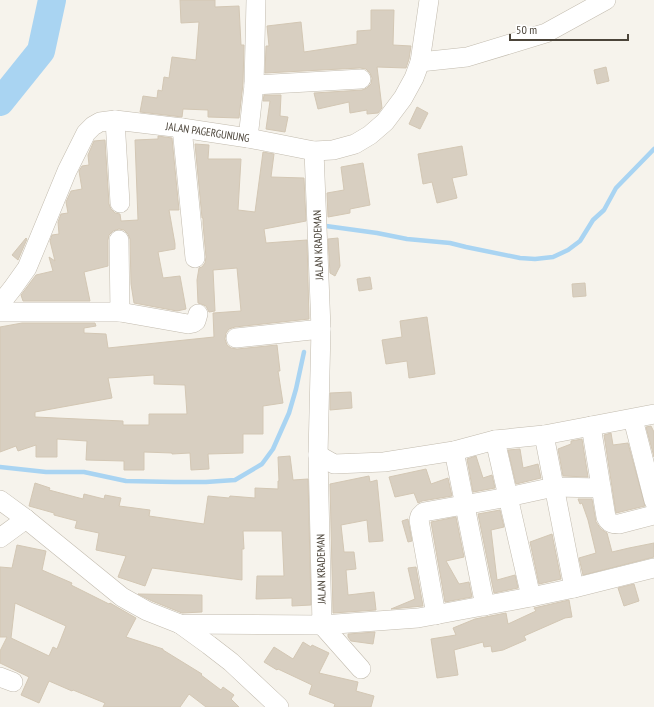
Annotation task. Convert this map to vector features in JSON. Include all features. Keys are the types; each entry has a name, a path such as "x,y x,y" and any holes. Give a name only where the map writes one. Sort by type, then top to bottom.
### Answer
{"street":[{"path":"248,138 254,85 256,0"},
{"name":"JALAN PAGERGUNUNG","path":"0,304 27,268 67,172 86,133 93,126 100,122 115,120 248,138 314,151 333,150 355,144 370,135 385,122 404,98 420,62 429,0"},
{"path":"420,62 467,57 546,32 606,0"},
{"path":"254,85 361,79"},
{"path":"115,120 120,203"},
{"path":"182,128 195,258"},
{"name":"JALAN KRADEMAN","path":"314,151 320,329 318,455 322,625"},
{"path":"119,240 120,312"},
{"path":"0,312 120,312 188,324 196,321 198,314"},
{"path":"236,338 320,329"},
{"path":"318,455 334,464 384,462 454,451 495,440 544,435 654,414"},
{"path":"633,419 654,501"},
{"path":"591,426 606,517 613,524 619,524 654,515"},
{"path":"544,435 574,588"},
{"path":"495,440 531,597"},
{"path":"454,451 485,606"},
{"path":"436,615 419,520 420,516 424,512 554,487 601,488"},
{"path":"0,500 26,519 122,597 147,611 180,624 232,662 279,707"},
{"path":"0,538 26,519"},
{"path":"180,624 322,625 407,619 531,597 654,568"},
{"path":"322,625 361,669"}],"building":[{"path":"180,0 215,0 215,7 239,6 241,45 244,45 243,84 239,118 208,117 208,110 183,109 182,117 140,112 143,96 157,98 158,90 162,91 164,77 169,78 172,57 196,60 199,22 181,23"},
{"path":"371,10 394,10 393,45 411,46 406,68 377,67 382,108 378,113 367,114 367,110 350,113 349,102 318,109 314,93 362,90 367,88 371,84 372,78 366,69 360,68 265,73 266,46 269,46 267,26 301,22 304,52 357,44 357,31 371,30"},
{"path":"606,67 609,81 597,84 594,70"},
{"path":"264,95 281,95 280,116 288,117 285,132 266,129 270,101 263,101"},
{"path":"417,107 428,113 420,129 409,124"},
{"path":"158,136 172,138 179,210 169,210 175,249 158,252 163,278 180,276 186,309 177,311 134,303 131,284 130,239 124,230 119,229 113,231 109,235 108,266 84,272 90,301 23,301 21,295 36,275 53,271 49,257 55,261 50,241 52,235 59,234 58,222 61,214 68,213 66,202 71,191 82,189 79,171 82,166 89,165 88,155 94,141 105,140 109,204 111,209 115,213 120,214 121,221 138,220 135,140 158,139"},
{"path":"195,144 209,145 208,159 241,159 238,210 255,212 263,152 274,154 271,177 304,178 306,221 264,229 266,243 307,240 309,319 235,327 229,329 226,333 225,339 227,345 231,348 237,349 277,345 280,371 278,371 283,403 263,406 263,434 243,434 243,453 208,454 209,469 191,470 190,453 172,454 144,452 144,470 124,470 124,461 86,460 87,441 57,439 57,457 36,457 36,445 18,451 16,446 0,452 0,327 22,323 95,323 96,326 84,328 84,333 106,334 108,348 214,337 213,313 241,311 237,268 213,270 215,311 209,312 206,306 198,303 197,280 199,268 205,263 206,257","holes":["154,375 154,384 185,385 187,414 149,414 149,425 123,425 123,421 35,417 35,412 112,398 108,378"]},
{"path":"462,146 467,175 452,178 457,198 437,203 432,182 423,184 418,154"},
{"path":"363,163 370,205 350,209 350,213 328,217 327,193 344,190 341,167"},
{"path":"26,238 27,239 18,260 12,255"},
{"path":"338,238 340,266 335,276 330,273 328,239"},
{"path":"370,277 372,289 359,291 357,279"},
{"path":"585,283 586,296 573,297 572,284"},
{"path":"427,317 435,374 409,378 407,361 386,364 382,340 402,337 400,321"},
{"path":"351,392 352,408 330,410 330,393"},
{"path":"651,426 654,432 654,457 646,427"},
{"path":"611,433 613,445 628,443 645,506 616,513 604,435"},
{"path":"582,439 588,477 563,476 558,449 571,444 571,441"},
{"path":"520,449 523,468 538,464 541,478 516,484 508,450"},
{"path":"290,456 293,480 308,479 311,605 292,606 292,598 256,599 257,576 284,576 282,531 243,531 244,549 242,549 242,580 152,568 145,586 118,577 126,556 96,550 99,533 75,528 77,521 29,506 35,483 50,488 49,490 83,499 84,494 104,499 105,495 121,498 119,506 150,510 149,516 204,524 208,496 255,498 255,488 278,489 278,457"},
{"path":"476,456 483,478 492,475 495,488 473,492 467,459"},
{"path":"426,469 431,484 448,478 452,496 418,503 414,493 395,497 389,477"},
{"path":"369,476 370,482 377,480 383,541 369,542 367,520 341,525 344,552 354,552 356,569 346,570 348,595 374,592 376,610 333,613 330,484"},
{"path":"578,499 592,499 596,522 601,529 607,533 612,552 654,543 654,557 583,575 579,558 596,553 588,520 582,503 580,504"},
{"path":"500,510 504,527 491,530 497,580 515,575 518,588 494,593 478,514"},
{"path":"456,517 464,557 446,561 459,584 469,582 472,597 445,602 431,522"},
{"path":"408,519 412,541 408,542 402,521"},
{"path":"552,534 561,579 539,584 530,542"},
{"path":"17,545 46,551 42,570 72,583 71,585 109,604 110,603 136,618 126,637 163,649 202,674 201,675 221,690 223,687 234,695 231,699 239,707 206,707 189,694 180,707 103,707 105,703 49,681 39,703 21,695 29,677 0,663 0,651 7,637 0,637 0,567 12,568","holes":["15,603 66,626 57,649 53,647 49,656 11,638"]},
{"path":"416,567 423,606 391,609 415,599 408,568"},
{"path":"634,584 639,601 624,606 618,588"},
{"path":"138,594 202,595 202,612 182,613"},
{"path":"569,600 572,617 565,618 524,636 526,640 503,650 492,652 491,646 484,647 483,642 454,650 458,675 437,678 431,639 456,635 453,628 475,619 506,613 508,624 536,611 534,608"},
{"path":"375,632 373,644 351,641 348,637 348,634"},
{"path":"303,642 311,647 312,645 329,653 319,673 358,682 356,691 374,696 371,707 334,707 335,704 309,694 312,685 278,669 277,670 264,662 274,647 293,659"}],"waterway":[{"path":"0,102 41,51 52,0"},
{"path":"326,226 407,239 450,243 520,258 535,259 553,257 568,250 580,241 593,220 604,210 616,188 654,149"},
{"path":"0,467 46,472 84,472 126,481 206,482 235,480 262,464 273,449 289,413 304,352"}]}
